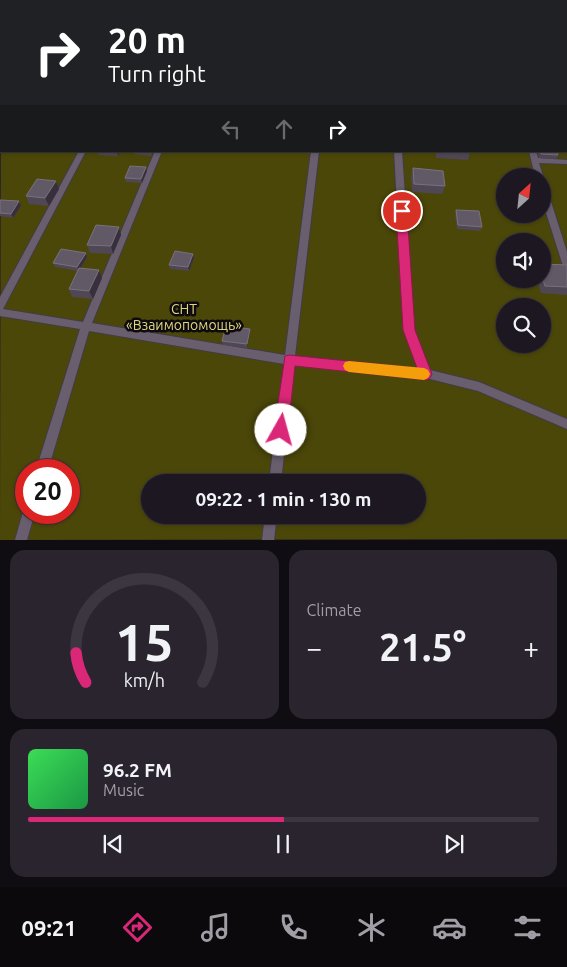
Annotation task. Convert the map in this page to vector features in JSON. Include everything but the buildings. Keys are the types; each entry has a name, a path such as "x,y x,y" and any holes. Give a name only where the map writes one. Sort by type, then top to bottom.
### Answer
{"lane":[{"path":"0,306 82,152"},
{"path":"45,459 86,326 159,152"},
{"path":"276,474 315,152"},
{"path":"398,152 409,330 426,374"},
{"path":"532,152 537,168"},
{"path":"534,160 567,162"},
{"path":"551,211 564,248 567,266"},
{"path":"0,312 289,360 426,374 479,387 567,424"},
{"path":"21,540 26,524"},
{"path":"268,540 270,524"}],"green space":[{"name":"СНТ «Взаимопомощь»","path":"1,152 567,152 567,539 0,540"}],"slow traffic":[{"path":"349,366 424,374"}],"route":[{"path":"281,430 289,360 426,374 409,330 402,211"}]}
